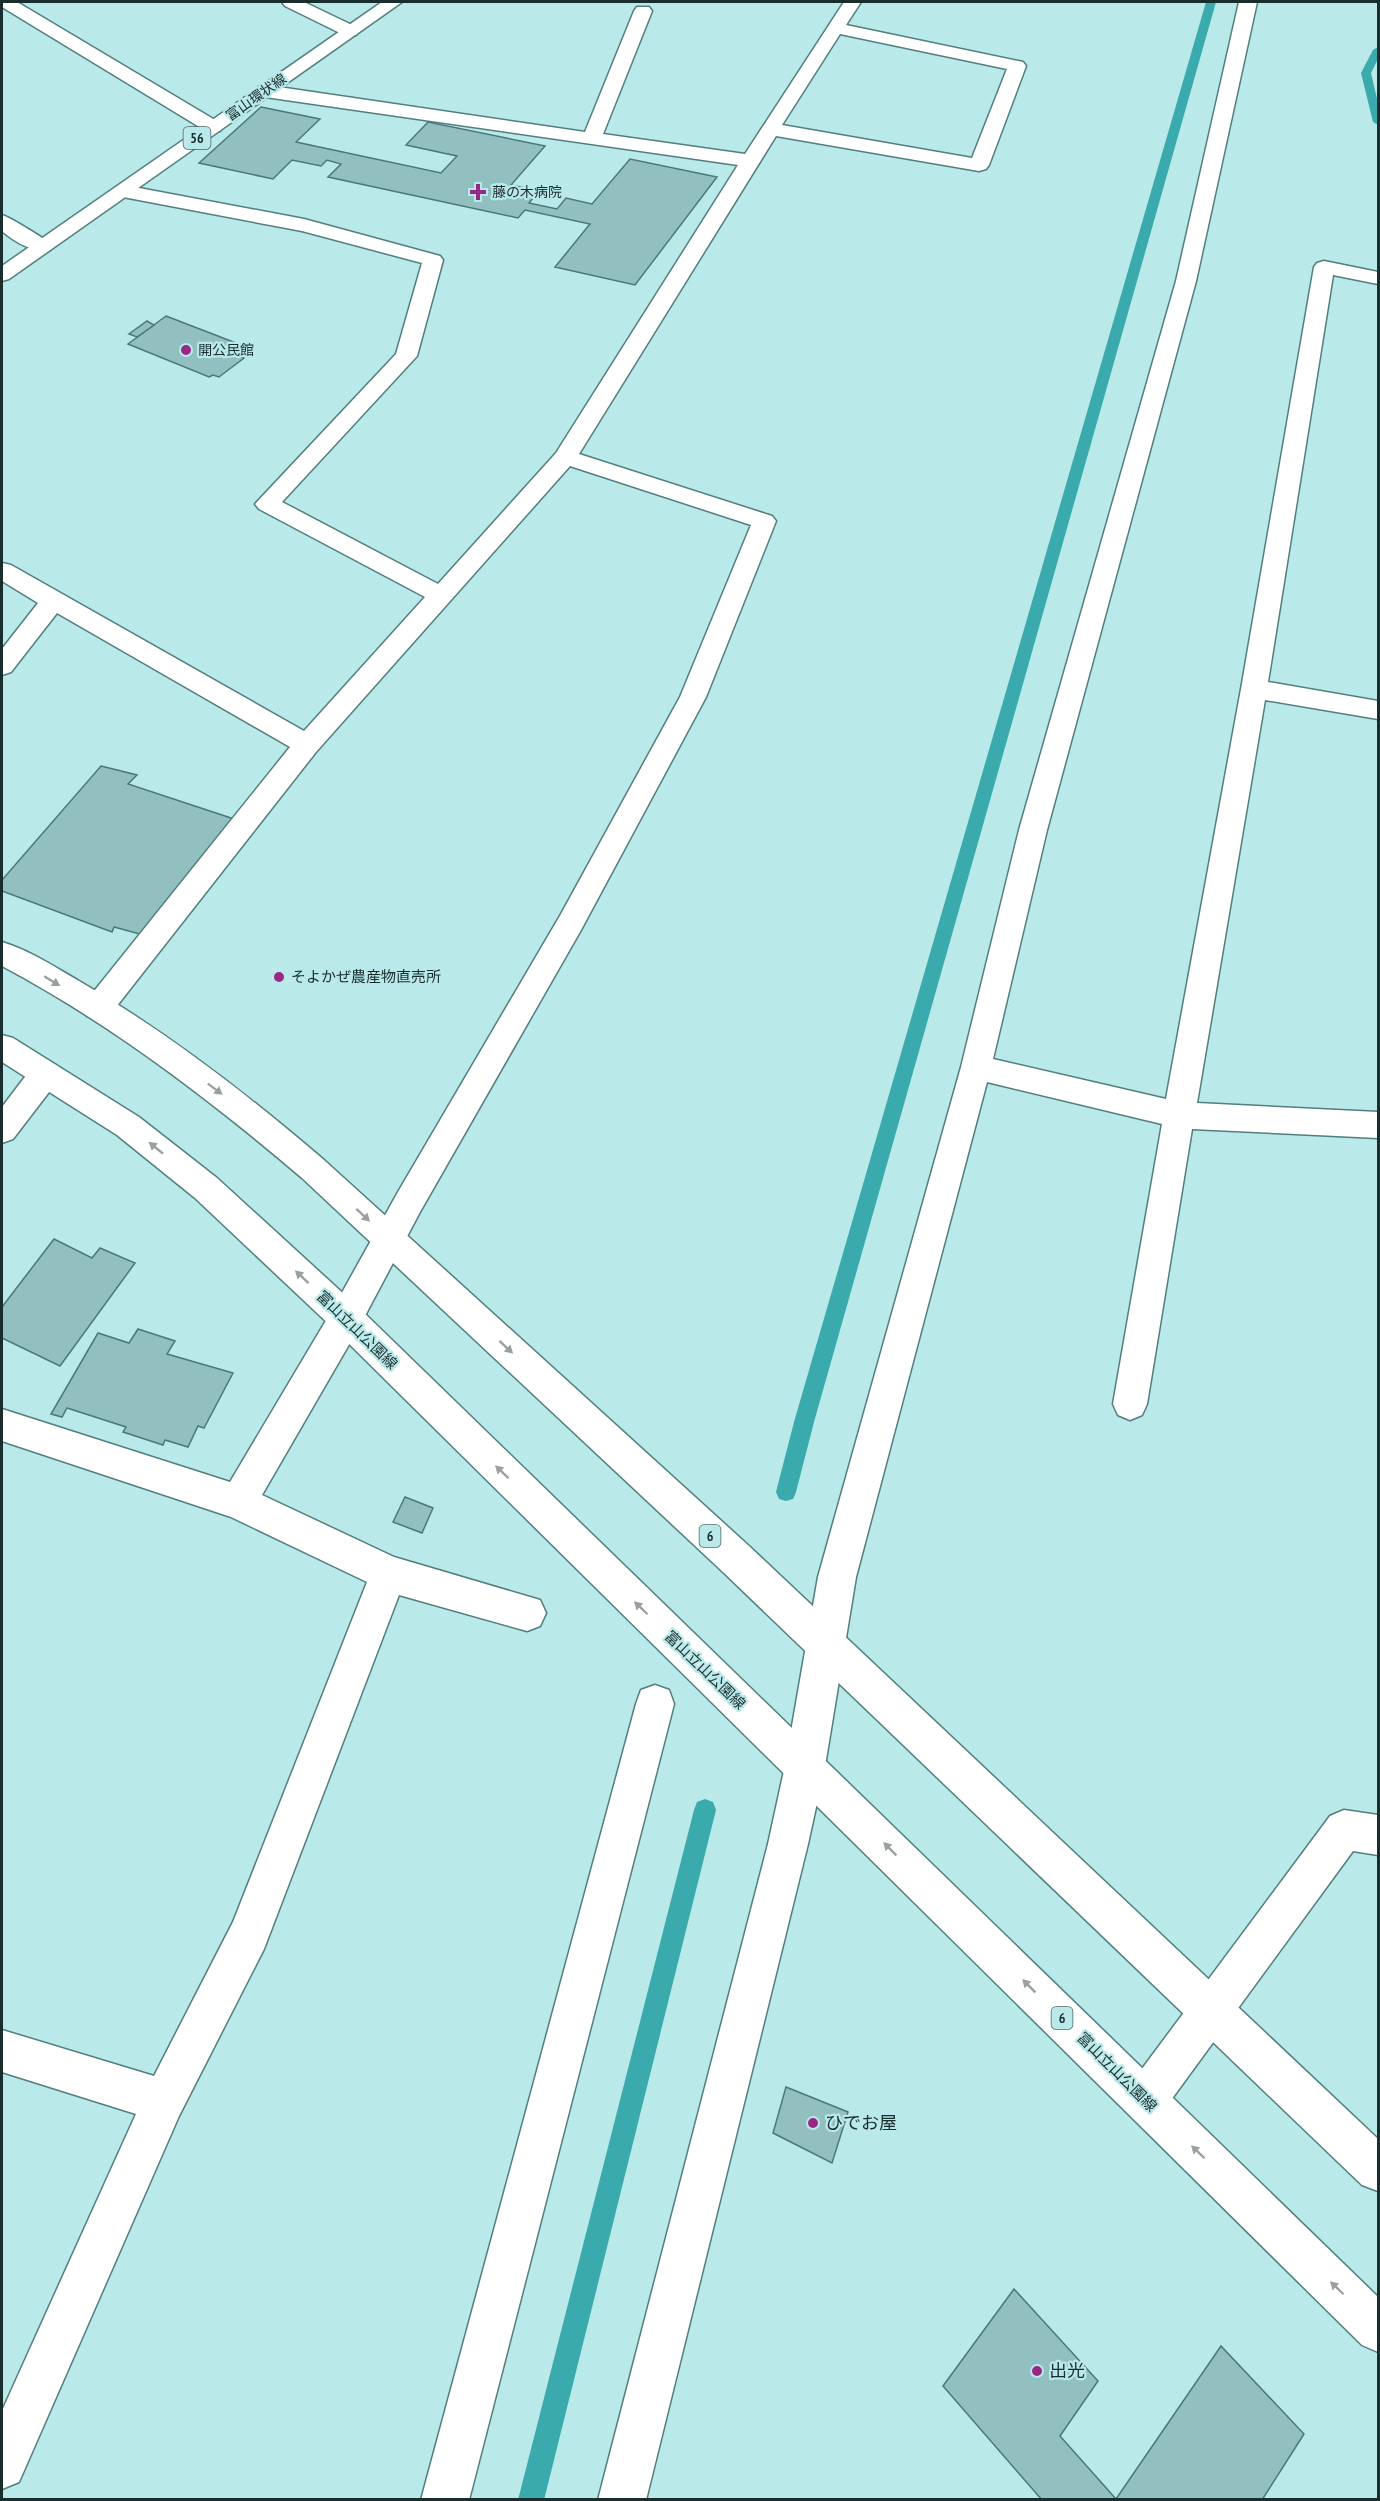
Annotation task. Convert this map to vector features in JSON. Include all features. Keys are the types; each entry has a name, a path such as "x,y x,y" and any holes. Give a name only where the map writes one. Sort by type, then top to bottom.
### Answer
{"street":[{"path":"5,2 213,127"},
{"path":"291,2 350,32"},
{"name":"富山環状線","path":"2,275 393,2"},
{"path":"98,1008 307,745 565,457 852,2"},
{"path":"622,2499 785,1856 805,1766 837,1577 976,1067 1033,830 1186,280 1248,2"},
{"path":"592,139 643,11"},
{"path":"771,129 979,165 1017,66 836,28"},
{"path":"265,91 750,161"},
{"path":"123,191 304,225 433,260 406,356 267,504 442,596"},
{"path":"2,221 15,232 43,246"},
{"path":"1130,1404 1254,689 1324,267 1378,278"},
{"path":"238,1502 346,1318 571,922 693,697 764,521 565,457"},
{"path":"2,571 307,745"},
{"path":"2,666 53,601"},
{"path":"1254,689 1378,710"},
{"name":"6","path":"2,952 98,1008 168,1054 256,1119 389,1239 825,1644 1378,2169"},
{"name":"富山立山公園線","path":"2,1047 128,1126 206,1188 346,1318 1378,2330"},
{"path":"976,1067 1179,1115 1378,1125"},
{"path":"2,1130 45,1074"},
{"path":"2,1425 238,1502 389,1574 527,1613"},
{"path":"2,2465 164,2101 249,1934 389,1574"},
{"path":"445,2499 655,1704"},
{"path":"1145,2100 1344,1830 1378,1835"},
{"path":"2,2051 164,2101"}],"building":[{"path":"261,107 320,119 296,142 441,173 457,156 406,145 428,122 545,146 511,185 539,191 529,203 557,209 566,198 592,204 630,159 717,177 635,285 555,267 590,224 525,210 518,218 328,177 341,164 327,160 321,166 292,160 273,179 199,163"},
{"path":"166,316 249,348 238,356 244,358 219,377 213,375 209,377 128,344"},
{"path":"147,321 154,325 137,337 129,334"},
{"path":"101,766 137,775 128,784 234,819 143,935 114,927 112,932 2,891 2,880"},
{"path":"54,1239 92,1258 100,1248 135,1263 60,1366 2,1338 2,1307"},
{"path":"138,1329 175,1341 167,1354 233,1373 204,1428 198,1426 188,1447 165,1440 163,1445 123,1432 126,1427 67,1408 62,1417 51,1414 98,1333 129,1343"},
{"path":"405,1497 433,1508 422,1533 393,1522"},
{"path":"786,2087 848,2112 832,2163 773,2133"},
{"path":"1014,2289 1098,2381 1060,2436 1116,2499 1221,2346 1304,2434 1262,2500 1042,2500 943,2386"}],"waterway":[{"path":"786,1492 804,1422 1211,2"},
{"path":"1378,50 1366,73 1378,122"},
{"path":"531,2500 705,1810"}],"place":[{"name":"藤の木病院","path":"478,192"},
{"name":"開公民館","path":"186,350"},
{"name":"そよかぜ農産物直売所","path":"279,977"},
{"name":"ひでお屋","path":"813,2123"},
{"name":"出光","path":"1037,2371"}]}
